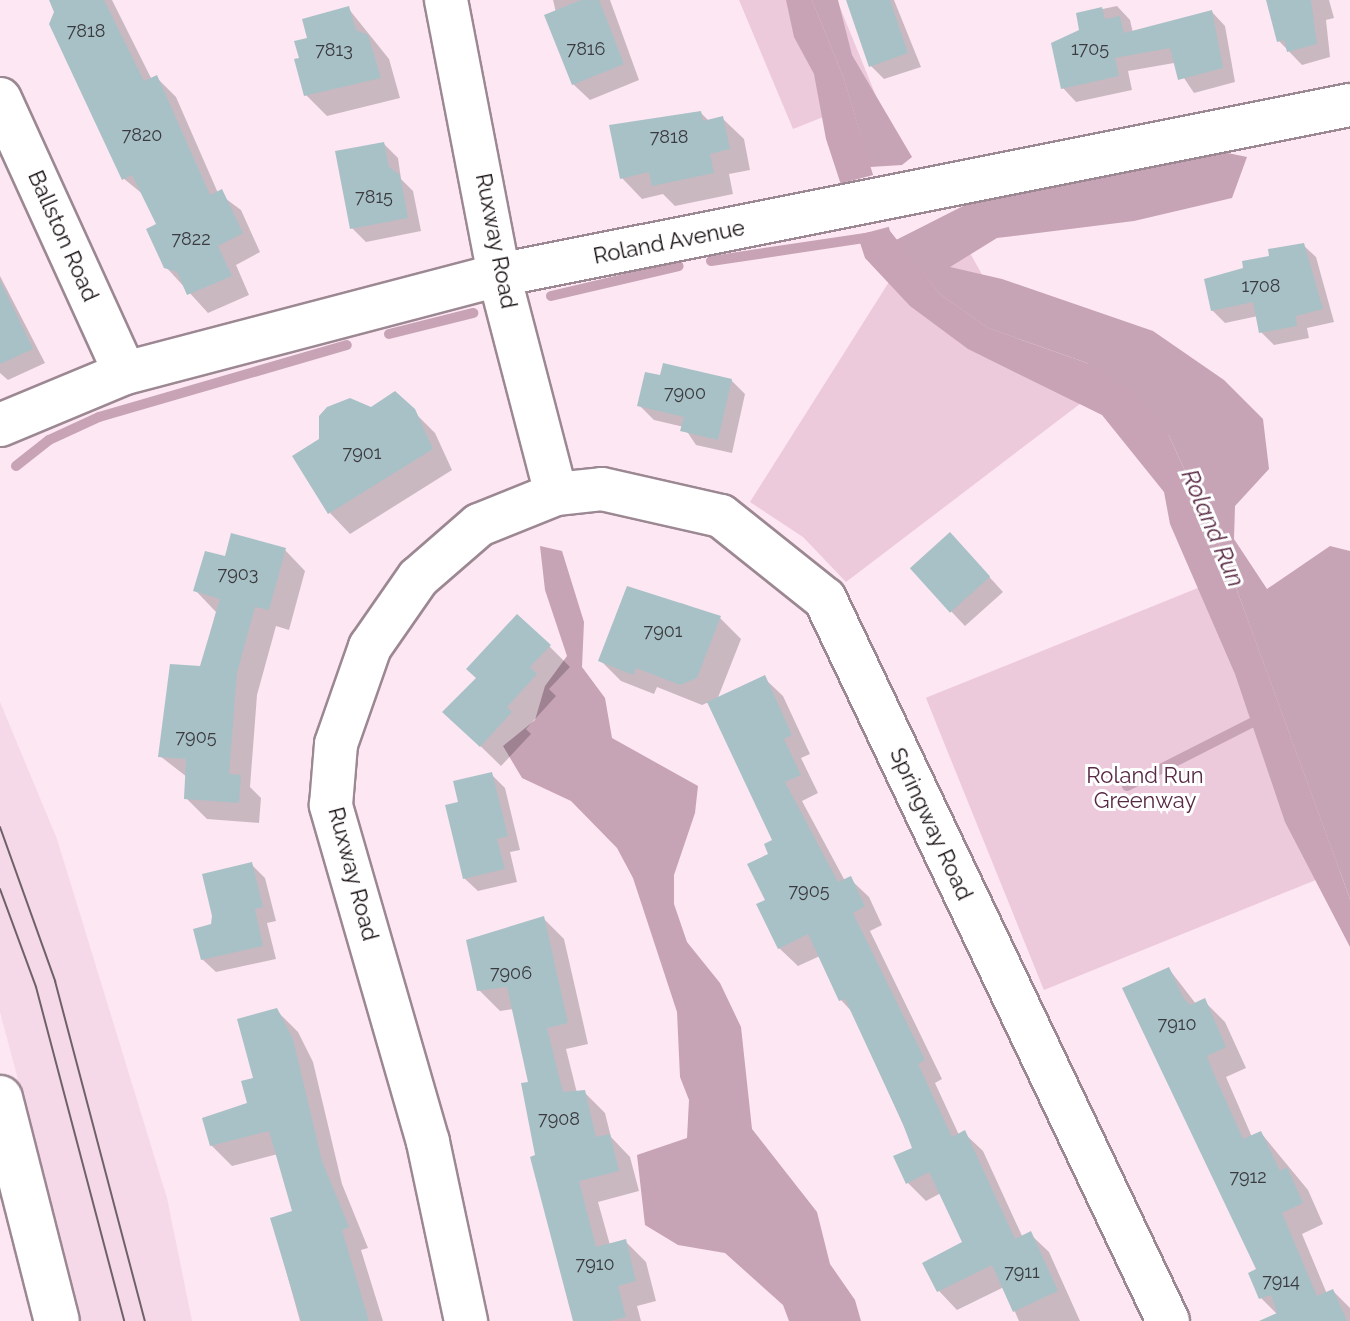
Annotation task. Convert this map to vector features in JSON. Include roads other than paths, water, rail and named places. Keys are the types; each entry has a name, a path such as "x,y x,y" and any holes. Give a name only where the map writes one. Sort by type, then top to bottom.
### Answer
{"street":[{"name":"Ruxway Road","path":"446,0 499,275 556,494 479,525 418,578 370,647 336,744 331,805 428,1142 466,1321"},
{"name":"Ballston Road","path":"0,99 125,373"},
{"name":"Roland Avenue","path":"0,425 125,373 499,275 886,199 1005,171 1350,105"},
{"name":"Springway Road","path":"556,494 602,489 721,516 825,599 1168,1321"},
{"path":"0,1098 57,1321"}],"waterway":[{"path":"711,261 872,237"},
{"path":"551,296 679,266"},
{"path":"389,334 473,313"},
{"path":"16,466 49,440 99,417 347,345"},
{"path":"1127,786 1261,718"}],"tram line":[{"path":"0,827 55,981 145,1321"},
{"path":"0,889 36,987 124,1321"}],"water label":[{"name":"Roland Run","path":"1213,528"}],"park label":[{"name":"Roland Run Greenway","path":"1145,788"}]}
